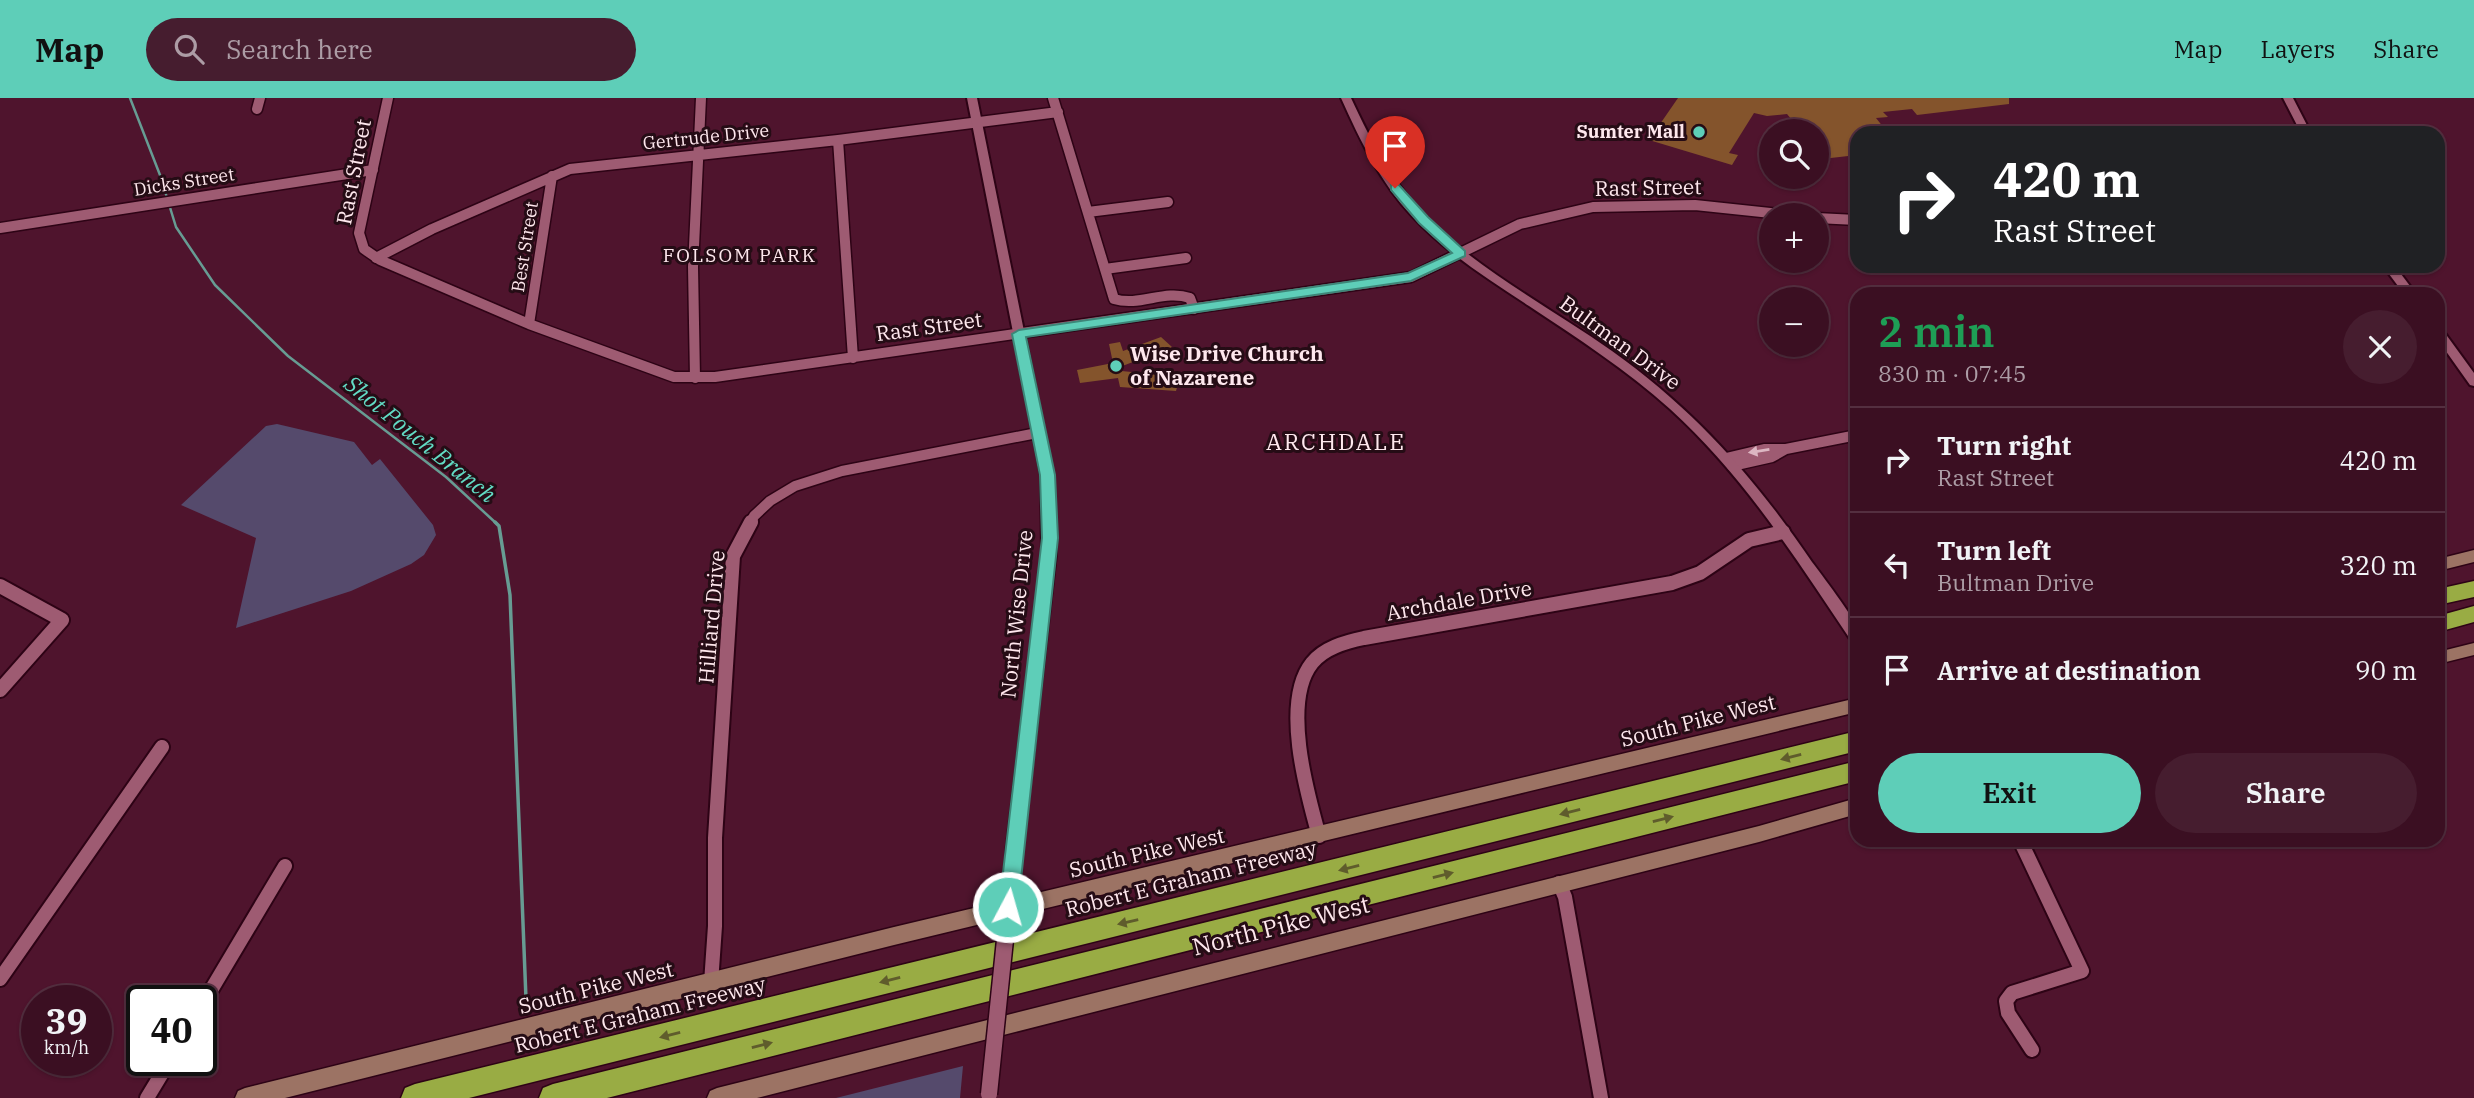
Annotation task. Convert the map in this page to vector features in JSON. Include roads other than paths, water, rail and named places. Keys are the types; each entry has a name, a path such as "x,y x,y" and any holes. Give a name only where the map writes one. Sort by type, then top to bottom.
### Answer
{"highway":[{"path":"2445,595 2474,589"},
{"path":"2445,622 2474,614"},
{"name":"Robert E Graham Freeway","path":"415,1098 1850,743"},
{"path":"553,1098 1850,773"}],"main road":[{"path":"2445,563 2474,556"},
{"path":"2445,656 2474,649"},
{"name":"South Pike West","path":"244,1098 894,936 1850,707"},
{"name":"North Pike West","path":"717,1098 1759,834 1850,808"}],"street":[{"path":"257,109 260,98"},
{"name":"Rast Street","path":"388,98 359,233 364,248 376,258 529,324 664,374 695,378 853,358 1411,276 1520,224 1593,207 1695,205 1759,212"},
{"path":"695,378 693,267 701,98"},
{"name":"North Wise Drive","path":"972,98 1047,475 1050,538 988,1096"},
{"path":"1053,98 1112,296 1118,302 1180,294 1190,298 1194,309"},
{"name":"Bultman Drive","path":"1346,98 1374,157 1401,196 1461,254 1621,363 1674,406 1729,462 1783,532 1850,628"},
{"path":"2288,98 2302,126"},
{"name":"Gertrude Drive","path":"376,258 552,176 587,165 838,140 1058,112"},
{"path":"838,140 853,358"},
{"name":"Dicks Street","path":"0,228 373,170"},
{"name":"Best Street","path":"529,324 552,176"},
{"path":"1088,212 1168,202"},
{"path":"1829,219 1850,220"},
{"path":"1105,269 1186,258"},
{"path":"2445,342 2474,382"},
{"name":"Hilliard Drive","path":"711,983 715,926 715,838 733,556 748,525 771,500 808,481 842,471 1037,433"},
{"path":"1729,462 1764,449 1786,449 1850,436"},
{"name":"Archdale Drive","path":"1318,836 1305,783 1299,722 1300,696 1306,670 1329,649 1374,636 1672,583 1700,573 1749,540 1783,532"},
{"path":"0,586 62,620 0,690"},
{"path":"0,979 162,747"},
{"path":"2023,847 2082,971 2012,993 2006,1001 2008,1013 2032,1050"},
{"path":"214,985 285,866"},
{"path":"1559,883 1565,897 1601,1098"},
{"path":"147,1098 160,1076"}],"waterway":[{"name":"Shot Pouch Branch","path":"130,98 160,175 176,227 215,285 288,356 446,477 497,524"},
{"name":"Shot Pouch Branch","path":"497,524 510,595 526,999"}],"place":[{"name":"Sumter Mall","path":"1699,132"},
{"name":"Wise Drive Church of Nazarene","path":"1116,366"}],"district":[{"name":"FOLSOM PARK","path":"740,255"},
{"name":"ARCHDALE","path":"1336,442"}]}
